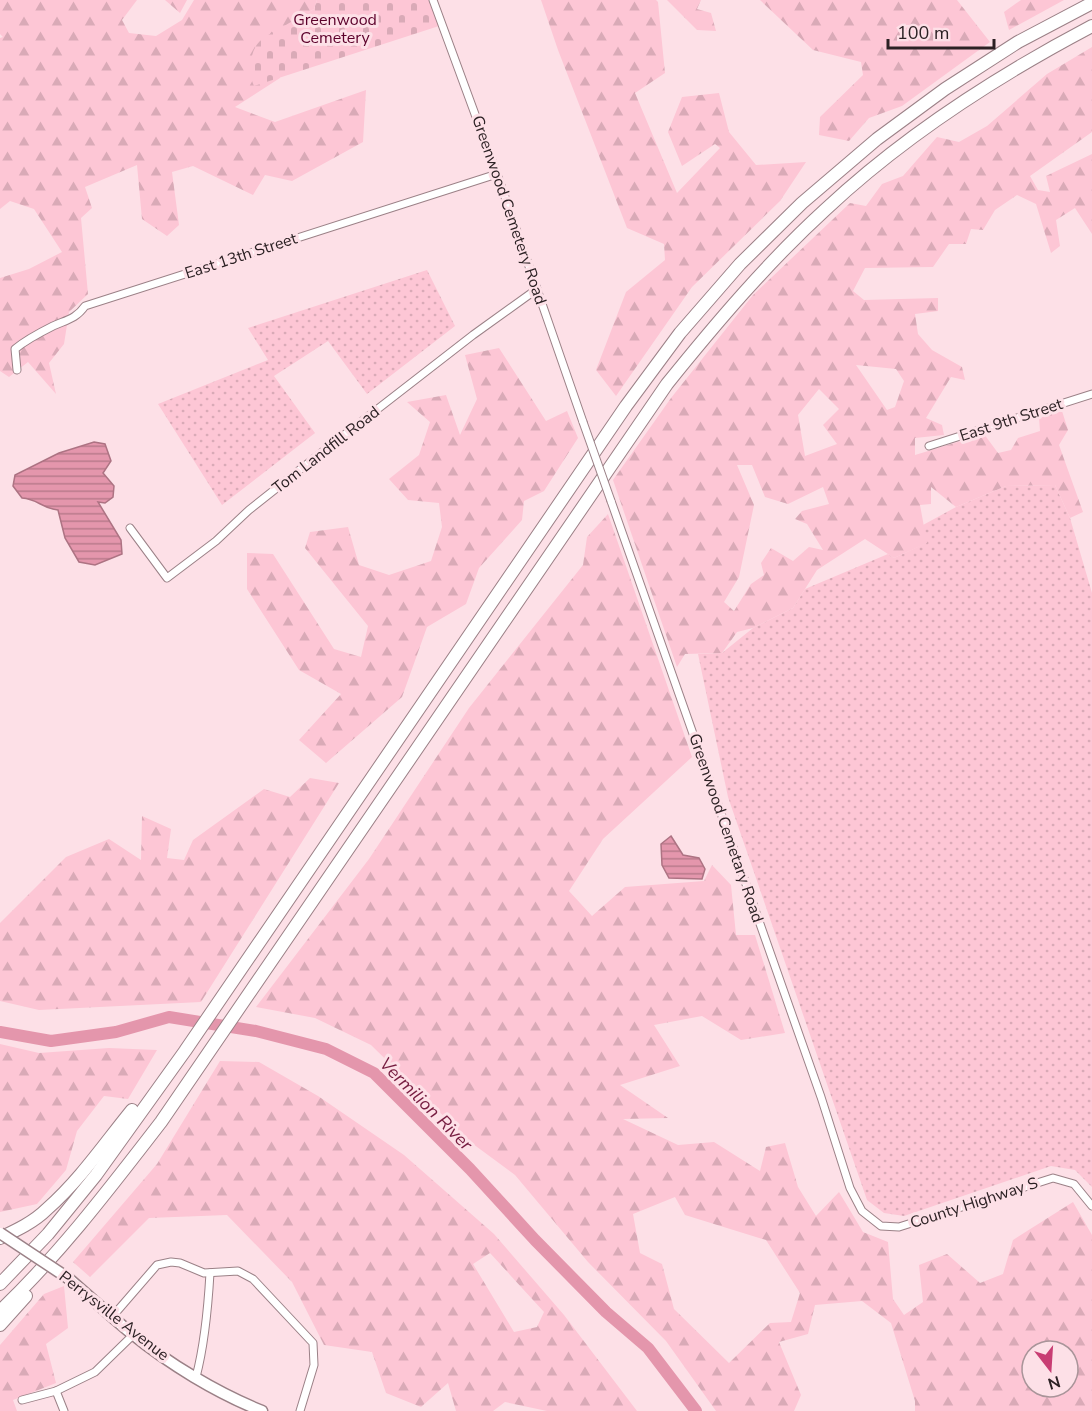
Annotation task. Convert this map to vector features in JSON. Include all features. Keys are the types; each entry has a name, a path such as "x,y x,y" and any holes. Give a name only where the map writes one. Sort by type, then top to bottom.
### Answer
{"highway":[{"path":"0,1238 22,1227 46,1210 75,1181 135,1113 184,1051 626,406 680,333 740,264 802,203 876,139 945,89 1018,42 1092,3"},
{"path":"0,1311 23,1289 80,1225 161,1122 667,384 731,305 827,208 907,141 977,92 1043,52 1092,26"},
{"path":"0,1284 48,1234 96,1175 135,1113"},
{"path":"0,1325 109,1201 148,1147 161,1122"}],"street":[{"name":"Greenwood Cemetery Road","path":"433,0 497,174 583,422"},
{"name":"East 13th Street","path":"18,370 15,349 26,340 56,325 70,321 81,313 85,306 497,174"},
{"name":"Tom Landfill Road","path":"130,528 167,578 216,541 249,510 321,453 473,335 537,289"},
{"name":"East 9th Street","path":"929,446 1092,394"},
{"name":"Greenwood Cemetary Road","path":"583,422 850,1188 862,1211 881,1226"},
{"name":"County Highway S","path":"881,1226 899,1227 1053,1178 1074,1184 1092,1206"},
{"name":"Perrysville Avenue","path":"0,1233 68,1278 132,1335 196,1377 236,1400 262,1411"},
{"path":"112,1317 157,1266 171,1262 180,1263 204,1273 238,1271 253,1279 313,1343 314,1365 300,1411"},
{"path":"196,1377 208,1312 210,1273"},
{"path":"22,1400 56,1390 95,1372 132,1335"},
{"path":"56,1390 64,1411"}],"green space":[{"path":"0,0 137,0 122,20 129,33 156,36 182,20 194,0 317,0 314,9 283,28 280,78 235,107 275,122 366,90 363,142 292,181 265,175 253,195 193,166 172,172 179,225 167,236 142,219 137,165 85,187 92,208 81,218 88,294 69,312 64,344 49,363 56,394 28,362 9,377 0,371 0,278 29,269 62,252 34,209 10,201 0,209 0,38 3,37 0,34"},
{"path":"165,0 187,0 180,13"},
{"name":"Greenwood Cemetery","path":"317,0 430,0 439,26 254,86 251,63 256,46 272,33 314,9"},
{"path":"541,0 656,0 658,2 665,73 635,93 677,193 720,148 715,144 682,166 668,132 682,97 719,93 729,132 756,165 806,162 780,201 692,287 616,396 596,370 626,292 665,260 664,244 627,228"},
{"path":"667,0 701,0 697,9 711,13 716,31 697,30"},
{"path":"760,0 957,0 990,42 902,106 869,118 849,141 819,135 820,117 863,75 861,62 813,50"},
{"path":"1021,0 1064,0 1009,30 1004,12"},
{"path":"1092,47 1092,132 1030,176 1038,190 1050,192 1046,176 1092,154 1092,234 1075,208 1056,220 1060,246 1051,253 1036,204 1017,195 995,210 983,230 971,229 966,244 949,244 933,267 865,268 853,291 864,300 938,298 938,311 915,314 918,334 932,350 962,367 965,380 951,377 926,418 942,425 944,435 915,438 915,455 984,434 998,453 1011,450 1018,438 1040,431 1039,418 1062,411 1068,430 1059,445 1083,512 1070,518 1055,485 1006,486 956,507 931,487 931,504 920,505 927,543 894,558 865,539 817,570 793,608 753,628 737,632 722,653 685,654 677,667 613,480 671,398 753,295 850,203 866,206 882,184 903,176 937,137 959,142 987,126 1047,74","holes":["856,365 896,369 904,381 895,407 887,410","819,389 839,409 823,425 837,444 805,456 798,415","737,465 752,465 765,497 788,504 823,487 829,504 802,511 795,519 807,524 823,550 809,547 793,561 771,548 761,563 764,575 751,584 734,611 724,602 739,577 754,505"]},
{"path":"427,270 455,326 367,394 328,341 274,376 315,433 222,505 158,404 268,360 248,328"},
{"path":"499,348 546,421 567,411 578,438 544,491 524,501 522,520 479,568 466,604 427,627 402,697 326,763 299,740 341,694 299,670 247,589 247,553 273,554 334,649 361,657 368,626 305,548 310,532 348,527 359,565 389,575 431,561 442,527 439,503 408,500 389,479 419,455 430,422 407,402 446,395 460,435 477,399 465,355"},
{"path":"1055,485 1070,518 1092,593 1092,1187 1075,1170 1051,1166 904,1216 884,1213 867,1200 728,797 698,654 722,653 753,628 793,608 805,589 888,554 894,558 926,543 923,525 956,507 1006,486"},
{"path":"608,514 692,757 603,839 569,891 592,916 625,887 704,881 712,865 731,885 736,935 755,935 785,1033 741,1040 702,1016 654,1025 680,1066 620,1085 668,1118 623,1119 678,1145 714,1142 760,1171 766,1147 785,1143 798,1187 816,1216 839,1192 863,1232 888,1242 893,1299 904,1315 923,1302 919,1265 947,1254 980,1283 1003,1274 1013,1240 1073,1202 1092,1235 1092,1411 915,1411 915,1401 891,1323 862,1301 815,1305 808,1334 779,1342 801,1395 794,1411 716,1411 666,1341 588,1262 515,1175 469,1141 371,1045 315,1018 256,1007 369,859 469,708 583,565 587,537","holes":["675,1197 685,1215 766,1240 800,1293 791,1322 770,1323 729,1363 674,1309 662,1264 640,1253 633,1214"]},
{"path":"310,778 339,783 201,1002 39,1010 0,1001 0,923 66,857 109,839 141,860 142,816 171,829 167,858 184,860 193,840 264,789 290,797"},
{"path":"0,1044 39,1053 109,1048 157,1050 128,1099 104,1096 77,1131 66,1170 37,1204 0,1212"},
{"path":"220,1061 259,1062 318,1096 404,1155 494,1234 564,1315 637,1411 547,1411 505,1402 493,1411 456,1411 448,1383 421,1407 386,1393 372,1352 324,1345 292,1282 227,1215 149,1218 90,1277 73,1262 157,1164","holes":["490,1253 544,1312 537,1327 514,1332 473,1264"]},
{"path":"64,1286 68,1328 46,1344 56,1383 13,1400 17,1411 0,1411 0,1345 44,1294"}],"shaded area":[{"path":"94,442 105,444 111,461 103,473 114,486 113,497 105,503 98,502 121,540 122,554 95,565 79,562 65,538 58,510 22,498 13,486 15,475 59,453"},
{"path":"671,836 683,855 699,858 705,869 702,879 669,878 662,865 661,844"}],"waterway":[{"name":"Vermilion River","path":"0,1032 51,1041 116,1032 169,1017 256,1031 326,1049 374,1073 470,1169 535,1240 606,1312 648,1348 696,1411"}]}
